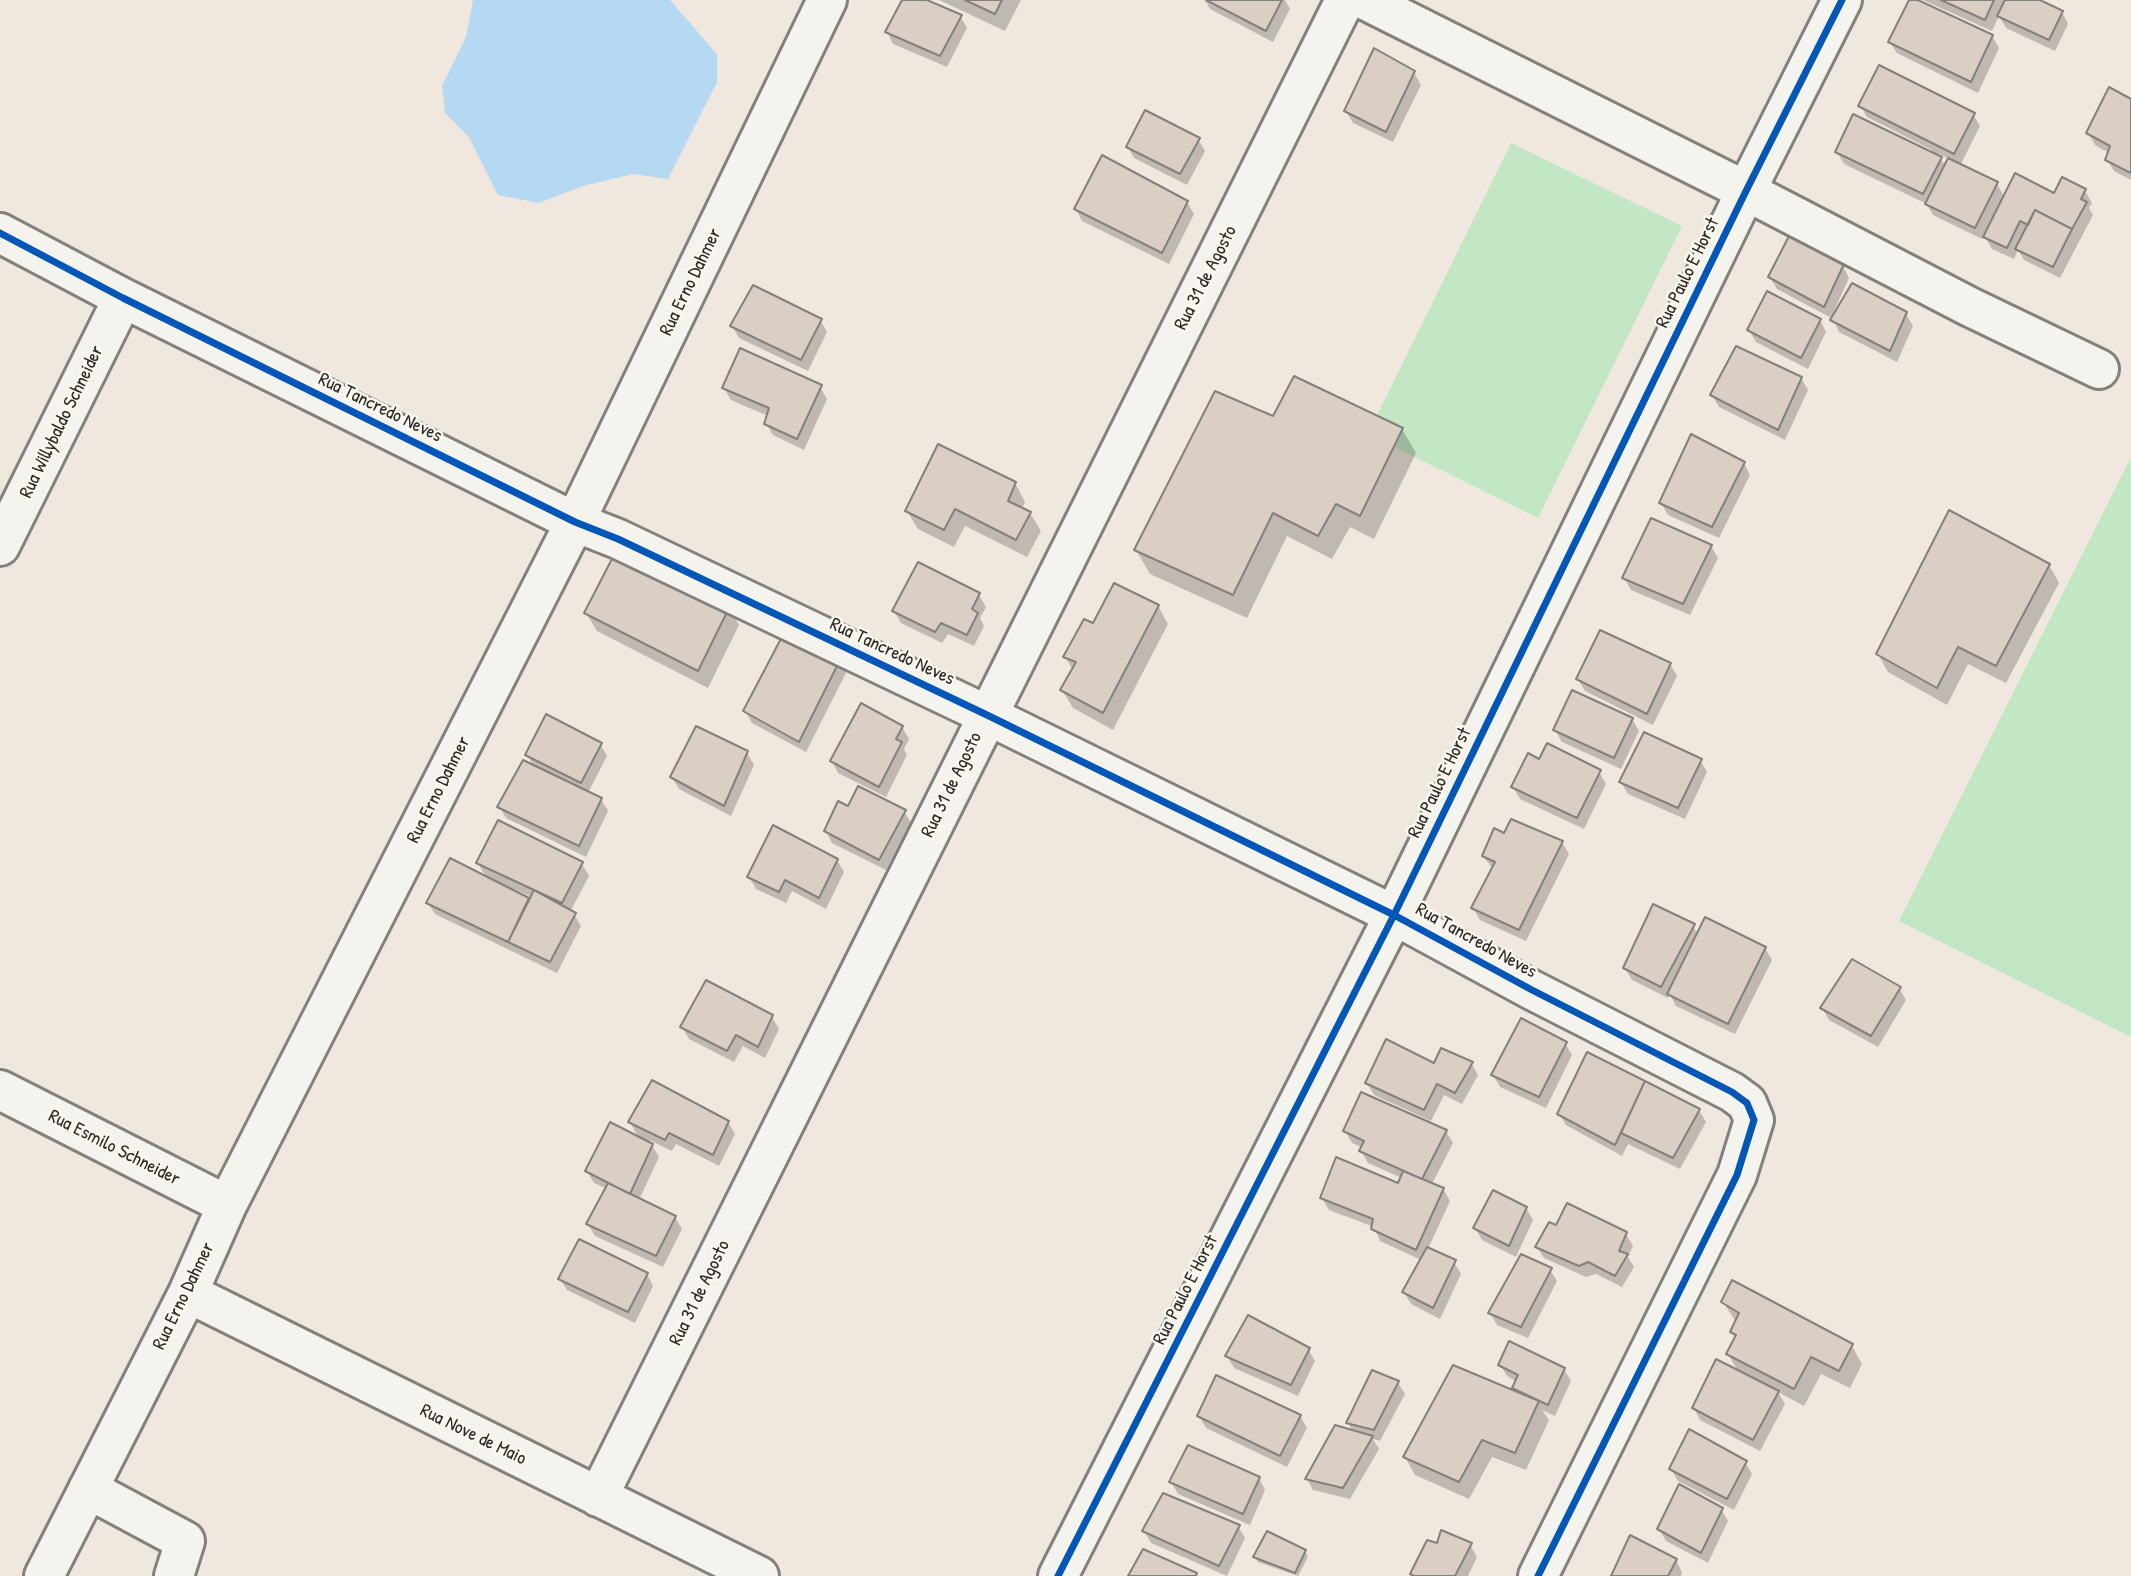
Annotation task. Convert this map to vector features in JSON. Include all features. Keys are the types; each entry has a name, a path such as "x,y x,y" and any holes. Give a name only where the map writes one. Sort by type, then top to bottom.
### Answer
{"street":[{"name":"Rua Erno Dahmer","path":"44,1576 188,1293 227,1205 575,522 827,0"},
{"name":"Rua 31 de Agosto","path":"598,1497 1345,0"},
{"path":"1365,0 1970,307 2099,369"},
{"name":"Rua Paulo E Horst","path":"1058,1576 1394,915 1746,191 1842,0"},
{"name":"Rua Tancredo Neves","path":"0,233 123,298 575,522 618,539 987,715 1394,915 1532,990 1732,1091 1747,1103 1754,1120 1737,1175 1538,1576"},
{"name":"Rua Willybaldo Schneider","path":"0,545 123,298"},
{"name":"Rua Esmilo Schneider","path":"0,1090 227,1205"},
{"name":"Rua Nove de Maio","path":"188,1293 759,1576"},
{"path":"88,1489 186,1541 174,1576"}],"green space":[{"path":"1511,143 1682,226 1538,518 1368,434"},
{"path":"2131,457 2131,1037 1899,921"}],"water":[{"path":"473,0 670,0 717,54 717,82 668,179 633,174 583,186 539,203 498,195 469,137 445,113 442,86 466,37"}],"building":[{"path":"902,0 927,0 962,15 940,56 885,32"},
{"path":"965,0 1002,0 995,14"},
{"path":"1206,0 1282,0 1266,31"},
{"path":"1909,0 1918,0 1993,35 1971,82 1888,42"},
{"path":"1941,0 1994,0 1985,20"},
{"path":"2005,0 2040,0 2063,11 2049,40 1997,16"},
{"path":"1374,48 1415,71 1386,132 1344,111"},
{"path":"1879,65 1975,113 1954,154 1858,106"},
{"path":"2109,87 2131,99 2131,173 2105,160 2110,146 2086,133"},
{"path":"1145,110 1200,138 1180,174 1126,147"},
{"path":"1853,114 1942,157 1923,194 1835,152"},
{"path":"1102,155 1188,201 1162,253 1074,209"},
{"path":"1948,158 1998,182 1975,228 1925,204"},
{"path":"2015,173 2054,193 2062,177 2086,189 2081,199 2087,202 2072,229 2035,210 2028,225 2020,221 2007,248 1983,237"},
{"path":"2035,210 2072,229 2053,267 2015,249"},
{"path":"1789,236 1844,264 1824,307 1768,277"},
{"path":"1852,283 1907,312 1890,351 1830,320"},
{"path":"753,285 822,319 801,360 730,326"},
{"path":"1767,291 1821,319 1801,358 1747,330"},
{"path":"1736,346 1802,377 1778,430 1710,395"},
{"path":"740,348 822,385 797,439 764,424 769,408 722,388"},
{"path":"1294,376 1403,428 1360,516 1336,504 1318,536 1273,513 1233,595 1134,550 1215,391 1273,416"},
{"path":"1691,434 1745,462 1712,527 1659,503"},
{"path":"938,444 1016,482 1008,501 1031,512 1016,540 955,509 944,530 905,511"},
{"path":"1949,510 2050,564 1996,666 1958,647 1937,688 1876,654"},
{"path":"1651,518 1712,545 1683,604 1622,578"},
{"path":"616,551 730,606 698,671 584,613"},
{"path":"918,562 980,593 972,609 978,613 967,635 941,623 935,632 892,611"},
{"path":"1114,583 1159,605 1103,713 1060,690 1076,662 1063,657 1084,619 1093,623"},
{"path":"1600,630 1671,663 1647,714 1576,679"},
{"path":"785,631 841,658 799,742 743,711"},
{"path":"1572,690 1633,718 1614,758 1553,730"},
{"path":"861,703 903,726 896,739 902,742 879,787 830,761"},
{"path":"546,714 602,743 581,783 525,755"},
{"path":"696,726 748,751 724,806 670,777"},
{"path":"1644,732 1702,759 1678,808 1619,782"},
{"path":"1547,743 1601,770 1577,818 1511,787 1528,753 1539,759"},
{"path":"523,760 602,798 579,846 497,807"},
{"path":"858,786 906,810 879,860 824,831 838,801 848,806"},
{"path":"1511,819 1563,841 1519,930 1471,908 1495,862 1482,856 1494,828 1504,833"},
{"path":"498,820 583,862 562,903 476,863"},
{"path":"773,825 838,859 819,898 785,880 779,892 747,877"},
{"path":"450,858 529,898 508,942 426,903"},
{"path":"534,890 576,913 550,962 508,942"},
{"path":"1653,904 1695,924 1661,987 1623,968"},
{"path":"1705,917 1766,947 1728,1024 1667,994"},
{"path":"1852,959 1901,987 1871,1036 1820,1008"},
{"path":"706,980 773,1015 758,1047 736,1035 727,1051 680,1027"},
{"path":"1521,1018 1567,1042 1539,1097 1491,1075"},
{"path":"1386,1039 1434,1063 1441,1048 1473,1062 1455,1093 1437,1084 1424,1110 1365,1083"},
{"path":"1587,1052 1645,1081 1615,1145 1557,1114"},
{"path":"652,1080 729,1121 713,1155 669,1133 665,1140 628,1122"},
{"path":"1645,1081 1700,1109 1673,1158 1621,1133"},
{"path":"1361,1092 1447,1130 1422,1179 1359,1151 1364,1141 1343,1131"},
{"path":"610,1122 653,1144 630,1194 585,1171"},
{"path":"1336,1157 1398,1183 1403,1171 1444,1188 1416,1250 1371,1229 1373,1219 1320,1198"},
{"path":"608,1183 676,1216 656,1256 586,1224"},
{"path":"1493,1190 1527,1207 1509,1246 1473,1228"},
{"path":"1567,1203 1627,1232 1619,1251 1628,1254 1615,1276 1588,1262 1579,1266 1535,1247 1549,1222 1556,1225"},
{"path":"579,1239 648,1273 628,1312 558,1279"},
{"path":"1427,1247 1456,1260 1433,1308 1402,1292"},
{"path":"1521,1254 1552,1268 1521,1327 1488,1313"},
{"path":"1732,1280 1853,1344 1839,1371 1811,1357 1794,1389 1726,1354 1736,1335 1730,1332 1739,1313 1721,1302"},
{"path":"1248,1315 1310,1348 1291,1385 1225,1356"},
{"path":"1509,1341 1565,1368 1548,1405 1512,1388 1518,1375 1498,1365"},
{"path":"1716,1359 1779,1391 1753,1440 1692,1408"},
{"path":"1453,1365 1539,1401 1515,1453 1482,1440 1459,1482 1403,1457"},
{"path":"1372,1370 1399,1381 1374,1430 1346,1423"},
{"path":"1216,1375 1301,1415 1280,1456 1197,1416"},
{"path":"1335,1425 1373,1436 1343,1488 1305,1479"},
{"path":"1689,1429 1747,1461 1727,1499 1669,1469"},
{"path":"1188,1445 1260,1477 1243,1514 1169,1482"},
{"path":"1679,1484 1723,1508 1701,1553 1657,1529"},
{"path":"1163,1493 1240,1525 1219,1566 1142,1531"},
{"path":"1441,1530 1472,1543 1455,1576 1410,1574 1427,1540 1437,1543"},
{"path":"1267,1531 1306,1550 1295,1573 1253,1557"},
{"path":"1630,1535 1677,1559 1668,1576 1611,1576"},
{"path":"1143,1549 1197,1573 1196,1576 1128,1576"}],"cycle path":[{"path":"1058,1576 1394,915 1746,191 1842,0"},
{"path":"0,233 123,298 575,522 618,539 987,715 1394,915 1532,990 1732,1092 1747,1103 1754,1120 1737,1175 1538,1576"}]}
